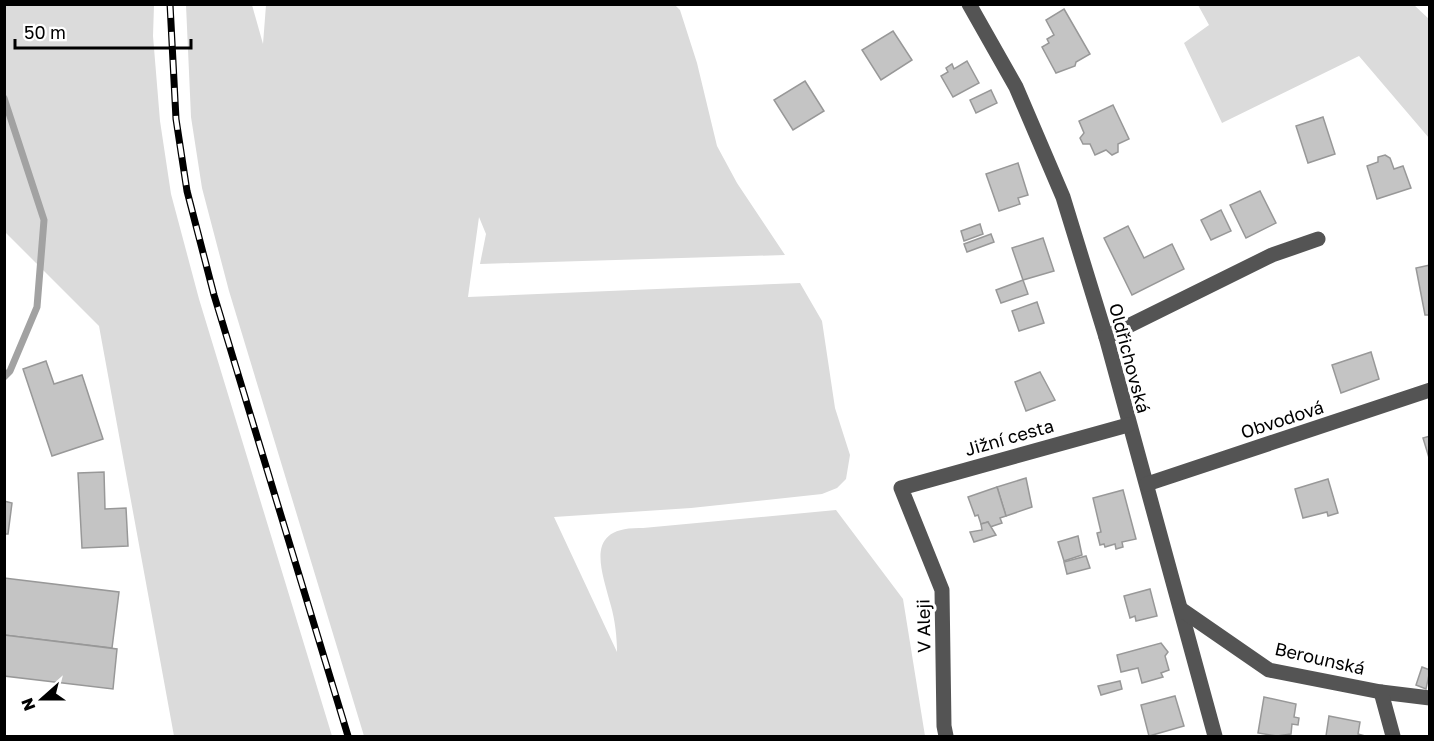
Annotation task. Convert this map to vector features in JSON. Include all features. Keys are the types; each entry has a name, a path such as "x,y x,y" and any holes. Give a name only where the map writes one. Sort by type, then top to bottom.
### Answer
{"street":[{"name":"Oldřichovská","path":"969,4 1016,87 1063,197 1106,337 1128,425 1147,484 1215,736"},
{"path":"1106,337 1272,255 1318,240"},
{"name":"Obvodová","path":"1147,484 1430,390"},
{"name":"Jižní cesta","path":"901,488 1128,425"},
{"name":"V Aleji","path":"901,488 942,590 946,736"},
{"name":"Berounská","path":"1182,610 1269,670 1381,692 1430,698"},
{"path":"1381,692 1394,736"}],"shaded area":[{"path":"4,5 154,5 153,36 160,121 171,194 199,299 332,736 174,736 99,326 5,232"},
{"path":"186,5 252,5 263,44 266,5 675,5 680,10 697,63 717,146 737,183 785,255 480,264 486,234 479,217 468,297 800,283 822,321 835,408 850,455 846,479 837,488 822,494 691,508 554,517 617,652 614,617 601,564 604,542 611,534 624,529 836,510 903,599 925,736 364,736 229,291 202,188 191,117"},
{"path":"1198,5 1414,5 1429,19 1429,138 1359,56 1222,123 1184,43 1209,25"}],"building":[{"path":"1064,9 1090,54 1076,62 1075,66 1056,73 1042,47 1049,43 1047,39 1054,35 1046,20"},
{"path":"893,31 912,60 881,80 862,50"},
{"path":"967,61 979,83 953,97 941,76 948,72 946,68 952,64 954,69"},
{"path":"805,81 824,111 793,130 774,100"},
{"path":"991,90 997,103 976,113 970,100"},
{"path":"1113,105 1129,139 1118,144 1118,152 1112,155 1106,150 1095,155 1090,144 1083,144 1080,138 1084,133 1079,121"},
{"path":"1323,117 1335,154 1308,163 1296,126"},
{"path":"1385,155 1390,158 1394,169 1403,166 1411,188 1377,199 1367,166 1378,162 1378,157"},
{"path":"1018,163 1028,195 1018,198 1020,204 999,211 986,174"},
{"path":"1260,191 1276,223 1246,238 1230,205"},
{"path":"1221,210 1231,231 1211,240 1201,220"},
{"path":"980,224 983,234 964,241 961,231"},
{"path":"1128,226 1144,258 1172,244 1184,269 1132,295 1104,238"},
{"path":"991,234 994,242 967,252 964,244"},
{"path":"1043,238 1054,271 1023,280 1012,248"},
{"path":"1430,265 1430,315 1425,315 1416,268"},
{"path":"1023,280 1028,294 1001,303 996,290"},
{"path":"1037,302 1044,323 1019,331 1012,311"},
{"path":"1371,352 1379,379 1341,393 1332,365"},
{"path":"46,361 54,384 82,375 103,439 52,456 23,369"},
{"path":"1040,372 1055,400 1026,411 1015,382"},
{"path":"1430,436 1430,461 1423,438"},
{"path":"104,472 105,509 126,508 128,546 82,548 78,473"},
{"path":"1026,478 1032,507 1006,516 997,487"},
{"path":"1328,479 1338,513 1328,516 1327,512 1303,518 1295,489"},
{"path":"997,487 1006,516 1000,518 1002,523 990,527 988,522 981,524 978,515 975,516 968,497"},
{"path":"1123,490 1136,539 1122,542 1123,547 1116,549 1115,544 1105,547 1104,544 1100,545 1097,533 1101,532 1093,498"},
{"path":"4,501 12,503 8,534 4,534"},
{"path":"988,522 996,535 974,542 970,532 982,530 981,524"},
{"path":"1078,536 1082,555 1064,561 1058,542"},
{"path":"1086,556 1090,568 1067,574 1064,562"},
{"path":"4,578 119,592 112,648 4,635"},
{"path":"1150,589 1157,616 1136,621 1135,616 1130,618 1124,596"},
{"path":"4,635 117,649 113,689 4,676"},
{"path":"1161,643 1168,652 1165,656 1169,670 1161,673 1163,677 1142,683 1138,668 1121,672 1117,655"},
{"path":"1422,667 1430,670 1426,689 1416,685"},
{"path":"1120,681 1122,689 1101,695 1098,686"},
{"path":"1175,696 1184,726 1149,736 1141,705"},
{"path":"1264,697 1296,704 1294,717 1299,718 1298,725 1292,724 1291,734 1277,736 1258,733"},
{"path":"1329,716 1360,722 1358,734 1365,736 1326,736"}],"waterway":[{"path":"4,98 44,220 37,307 10,371 4,377"}],"railway":[{"path":"170,4 176,119 187,191 214,295 348,736"}]}
